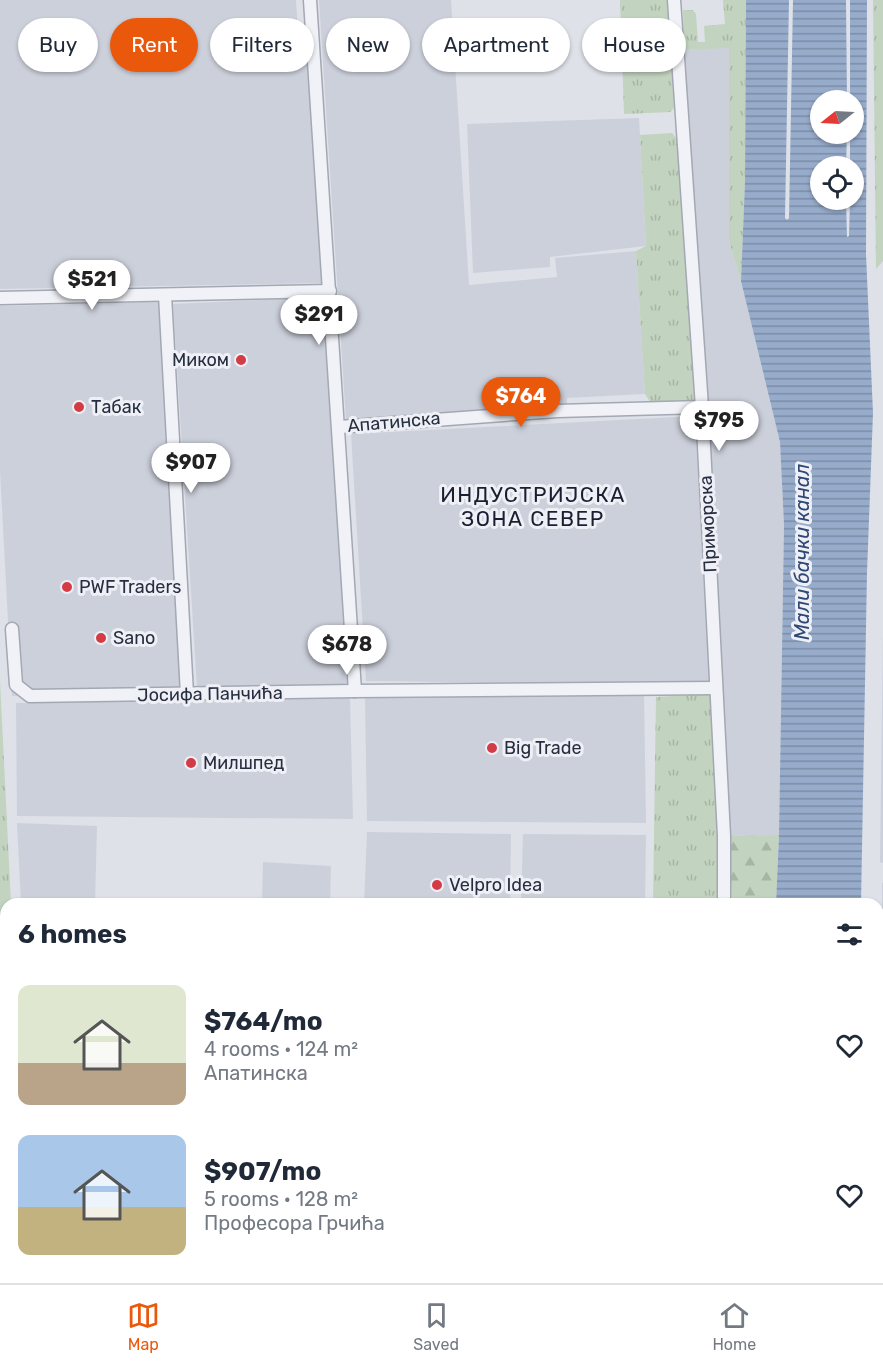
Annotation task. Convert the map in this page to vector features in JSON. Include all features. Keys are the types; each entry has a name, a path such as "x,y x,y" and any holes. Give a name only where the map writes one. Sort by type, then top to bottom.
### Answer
{"street":[{"path":"310,0 355,690"},
{"name":"Приморска","path":"674,0 702,407 724,836 724,898"},
{"path":"0,298 330,291"},
{"path":"165,295 187,694"},
{"name":"Апатинска","path":"339,427 557,411 702,407"},
{"name":"Јосифа Панчића","path":"12,629 16,685 30,696 355,690 716,688"}],"shaded area":[{"path":"0,0 296,0 297,18 210,18 210,72 309,72 323,283 0,289"},
{"path":"319,0 451,0 452,18 422,18 422,72 456,72 469,285 557,277 555,258 636,251 645,394 567,398 567,406 346,420"},
{"path":"729,47 729,241 780,442 784,525 779,835 729,836 685,72 686,50"},
{"path":"639,118 646,246 550,257 550,267 473,273 467,124"},
{"path":"326,297 349,685 197,688 173,304"},
{"path":"159,302 182,688 12,696 0,471 0,306"},
{"path":"695,416 709,682 366,681 351,434"},
{"path":"883,635 883,863 880,862"},
{"path":"644,695 646,823 367,821 365,697"},
{"path":"350,698 353,819 17,816 16,703"},
{"path":"17,823 97,826 95,898 21,898"},
{"path":"367,832 511,834 510,898 364,898"},
{"path":"523,834 646,835 645,898 521,898"},
{"path":"263,862 331,866 330,898 262,898"}],"green space":[{"path":"620,0 667,0 668,18 621,18"},
{"path":"723,0 746,0 745,181 741,281 729,241 729,48 686,50 686,18 683,18 683,10 693,10 696,14 698,42 705,42 704,26 725,24"},
{"path":"873,0 883,0 883,261 876,269"},
{"path":"623,72 672,72 674,107 671,112 624,114"},
{"path":"672,133 677,139 695,384 694,400 650,402 645,394 636,251 646,246 640,135"},
{"path":"0,681 11,898 0,898"},
{"path":"711,694 718,832 718,898 653,898 656,697"},
{"path":"779,835 776,898 732,898 729,836"}],"water":[{"name":"Мали бачки канал","path":"746,0 789,0 785,218 787,220 789,218 793,0 846,0 847,90 810,90 810,144 847,144 846,156 810,156 810,210 846,210 847,237 849,236 850,210 864,210 864,156 850,156 850,144 864,144 864,90 850,90 850,0 867,0 866,254 873,413 867,573 861,898 776,898 784,525 780,442 741,281 745,181"}],"place":[{"name":"Миком","path":"241,360"},
{"name":"Табак","path":"79,407"},
{"name":"PWF Traders","path":"67,587"},
{"name":"Sano","path":"101,638"},
{"name":"Big Trade","path":"492,748"},
{"name":"Милшпед","path":"191,763"},
{"name":"Velpro Idea","path":"437,885"}],"district":[{"name":"ИНДУСТРИЈСКА ЗОНА СЕВЕР","path":"533,507"}]}
